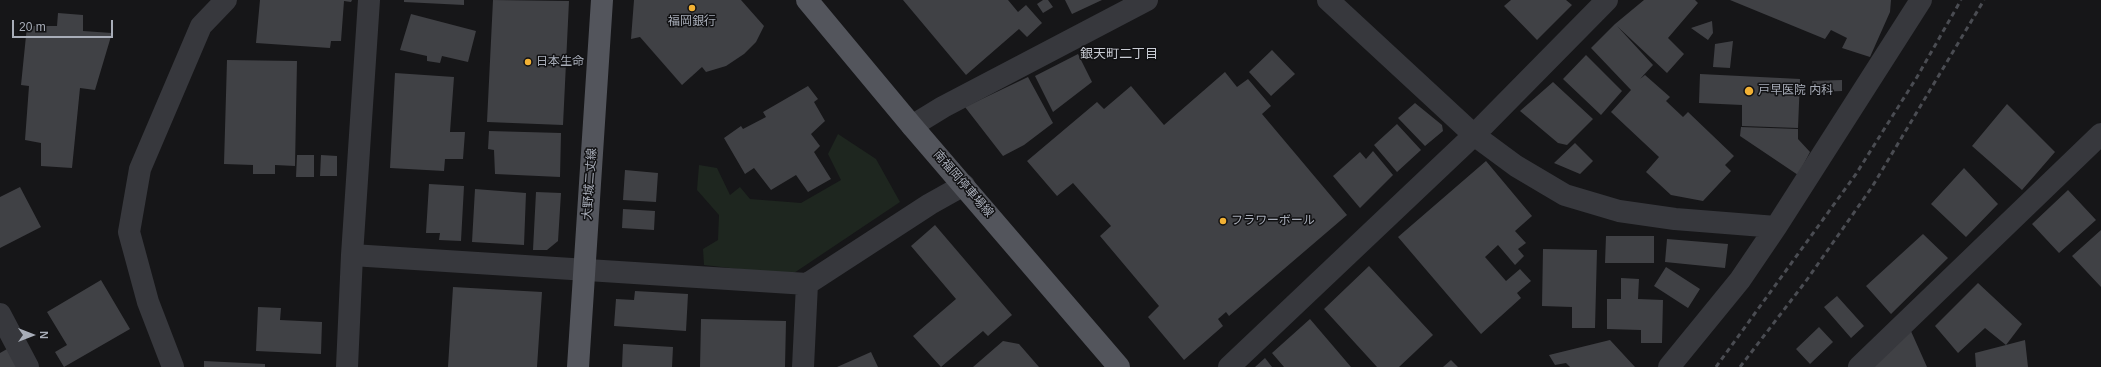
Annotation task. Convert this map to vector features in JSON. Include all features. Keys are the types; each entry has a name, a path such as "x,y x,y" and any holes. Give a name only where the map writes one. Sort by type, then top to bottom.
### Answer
{"main road":[{"name":"大野城二丈線","path":"578,367 602,0"},
{"name":"南福岡停車場線","path":"807,0 912,126 1119,367"}],"street":[{"path":"174,367 148,302 129,232 140,169 201,26 226,0"},
{"path":"347,367 352,255 369,0"},
{"path":"912,126 943,107 1148,0"},
{"path":"1328,0 1474,134 1516,166 1565,195 1619,211 1668,218 1776,227"},
{"path":"1229,367 1474,134 1607,0"},
{"path":"1669,367 1740,280 1776,227 1921,0"},
{"path":"1859,367 2101,134"},
{"path":"352,255 584,271 807,284 930,204 964,185"},
{"path":"803,367 807,284"},
{"path":"0,314 28,367"}],"shaded area":[{"path":"838,134 876,159 900,202 791,275 704,265 703,249 718,240 719,215 697,190 699,165 717,168 730,195 740,187 750,199 801,203 841,180 828,154"}],"building":[{"path":"260,0 352,0 351,2 344,1 341,41 331,41 330,48 256,43"},
{"path":"404,0 464,0 464,5 404,2"},
{"name":"日本生命","path":"493,0 569,1 563,125 487,122"},
{"path":"634,0 741,0 764,26 756,42 744,54 726,66 706,72 702,67 682,85 640,37 631,39"},
{"path":"903,0 1008,0 1018,12 1026,5 1042,23 1027,37 1019,29 966,75"},
{"path":"1043,0 1048,0 1053,7 1043,13 1037,4"},
{"path":"1065,0 1102,0 1072,14"},
{"path":"1511,0 1566,0 1572,5 1537,40 1504,6"},
{"path":"1644,0 1695,0 1698,3 1668,38 1684,54 1667,73 1617,26 1653,65 1640,79 1645,75 1670,97 1666,101 1683,117 1688,112 1734,156 1725,165 1731,171 1703,201 1671,195 1646,172 1659,157 1611,112 1631,90 1591,48 1615,24"},
{"path":"1730,0 1891,0 1890,12 1870,57 1842,48 1847,38 1831,30 1825,39"},
{"path":"58,13 83,15 83,31 112,33 95,90 80,88 72,168 41,166 41,143 25,140 29,86 21,85 27,26 57,26"},
{"path":"411,14 476,31 468,62 442,56 440,63 427,61 427,56 400,50"},
{"path":"1712,21 1713,33 1708,40 1691,28"},
{"path":"1733,41 1730,68 1713,67 1715,44"},
{"path":"1272,50 1295,74 1271,96 1249,72"},
{"path":"1078,54 1092,82 1053,112 1035,76"},
{"path":"1586,55 1622,91 1601,115 1563,79"},
{"path":"227,60 297,61 295,166 275,165 275,174 253,174 253,165 224,164"},
{"name":"フラワーボール","path":"1225,72 1237,87 1248,79 1271,106 1262,114 1347,215 1229,316 1226,312 1218,319 1223,326 1184,360 1148,317 1159,306 1100,236 1111,226 1073,183 1057,196 1027,161 1097,102 1104,109 1131,86 1164,125"},
{"path":"395,73 454,77 450,132 465,132 463,159 445,159 444,171 390,168"},
{"name":"戸早医院 内科","path":"1700,74 1800,79 1798,128 1742,126 1742,105 1699,103"},
{"path":"1028,77 1053,123 1024,145 1003,156 965,107"},
{"path":"1842,80 1842,91 1814,92 1812,81"},
{"path":"1553,82 1593,119 1567,145 1558,143 1520,111"},
{"path":"808,86 818,99 814,102 825,121 811,134 820,146 814,152 831,179 808,192 796,175 771,190 754,168 745,174 724,138 741,126 743,129 766,117 763,112"},
{"path":"1415,103 1442,125 1443,131 1425,146 1398,118"},
{"path":"2007,104 2055,152 2022,190 1972,146"},
{"path":"1397,124 1421,150 1397,172 1374,145"},
{"path":"1741,127 1798,129 1798,139 1810,152 1798,175 1740,136"},
{"path":"489,131 561,133 560,177 495,174 494,150 488,149"},
{"path":"1575,143 1593,161 1580,174 1554,163"},
{"path":"1373,151 1393,175 1360,208 1333,176 1360,152 1366,159"},
{"path":"297,155 314,155 314,177 296,177"},
{"path":"321,155 337,156 337,176 320,176"},
{"path":"1486,161 1532,216 1515,231 1526,243 1518,249 1524,256 1515,265 1498,245 1485,257 1506,281 1520,269 1531,281 1517,293 1521,298 1481,334 1398,237"},
{"path":"1964,168 1998,204 1966,237 1931,204"},
{"path":"625,170 658,173 656,202 623,200"},
{"path":"429,184 464,186 461,241 439,240 440,233 426,233"},
{"path":"20,187 41,227 0,248 0,197"},
{"path":"475,189 526,193 524,245 472,242"},
{"path":"2068,190 2096,220 2059,253 2032,224"},
{"path":"536,192 561,193 558,241 547,250 533,250"},
{"path":"623,209 655,211 654,230 622,228"},
{"path":"935,225 1012,315 988,336 983,331 941,367 913,336 956,299 911,246"},
{"path":"2101,230 2101,287 2072,256"},
{"path":"1923,234 1948,258 1891,314 1866,286"},
{"path":"1606,236 1654,236 1654,263 1605,263"},
{"path":"1667,239 1728,244 1725,268 1665,262"},
{"path":"1543,249 1597,250 1595,328 1572,328 1572,307 1542,306"},
{"path":"1369,266 1433,335 1399,367 1377,367 1324,309"},
{"path":"1666,267 1700,289 1688,308 1654,286"},
{"path":"1621,278 1639,279 1638,299 1663,300 1662,343 1641,343 1641,330 1607,329 1607,299 1621,299"},
{"path":"101,280 130,329 64,367 55,352 67,345 47,312"},
{"path":"1978,283 2022,324 2006,345 1985,328 1958,353 1935,326"},
{"path":"453,287 542,292 537,367 448,367"},
{"path":"635,291 688,294 686,331 614,326 616,299 634,300"},
{"path":"1837,296 1864,326 1851,338 1824,307"},
{"path":"258,307 281,308 280,320 322,322 321,354 256,351"},
{"path":"701,319 786,321 785,367 700,367"},
{"path":"1310,319 1351,367 1284,367 1272,353"},
{"path":"1819,327 1833,342 1810,364 1796,349"},
{"path":"1910,329 1927,367 1872,367"},
{"path":"1610,340 1635,367 1570,367 1566,363 1555,365 1549,355"},
{"path":"2025,340 2028,367 1976,367 1975,353"},
{"path":"1003,341 1019,344 1039,367 973,367"},
{"path":"623,344 673,347 672,367 622,367"},
{"path":"7,349 17,367 0,367 0,353"},
{"path":"871,352 878,367 837,367"},
{"path":"1265,358 1272,367 1255,367"},
{"path":"1451,360 1458,367 1443,367"},
{"path":"204,361 265,364 265,367 204,367"}],"railway":[{"path":"1716,367 1856,174 1917,77 1961,0"},
{"path":"1740,367 1806,281 1872,187 1984,0"}],"place":[{"name":"福岡銀行","path":"692,8"},
{"name":"日本生命","path":"528,62"},
{"name":"戸早医院 内科","path":"1749,91"},
{"name":"フラワーボール","path":"1223,221"}],"district":[{"name":"銀天町二丁目","path":"1119,54"}]}
